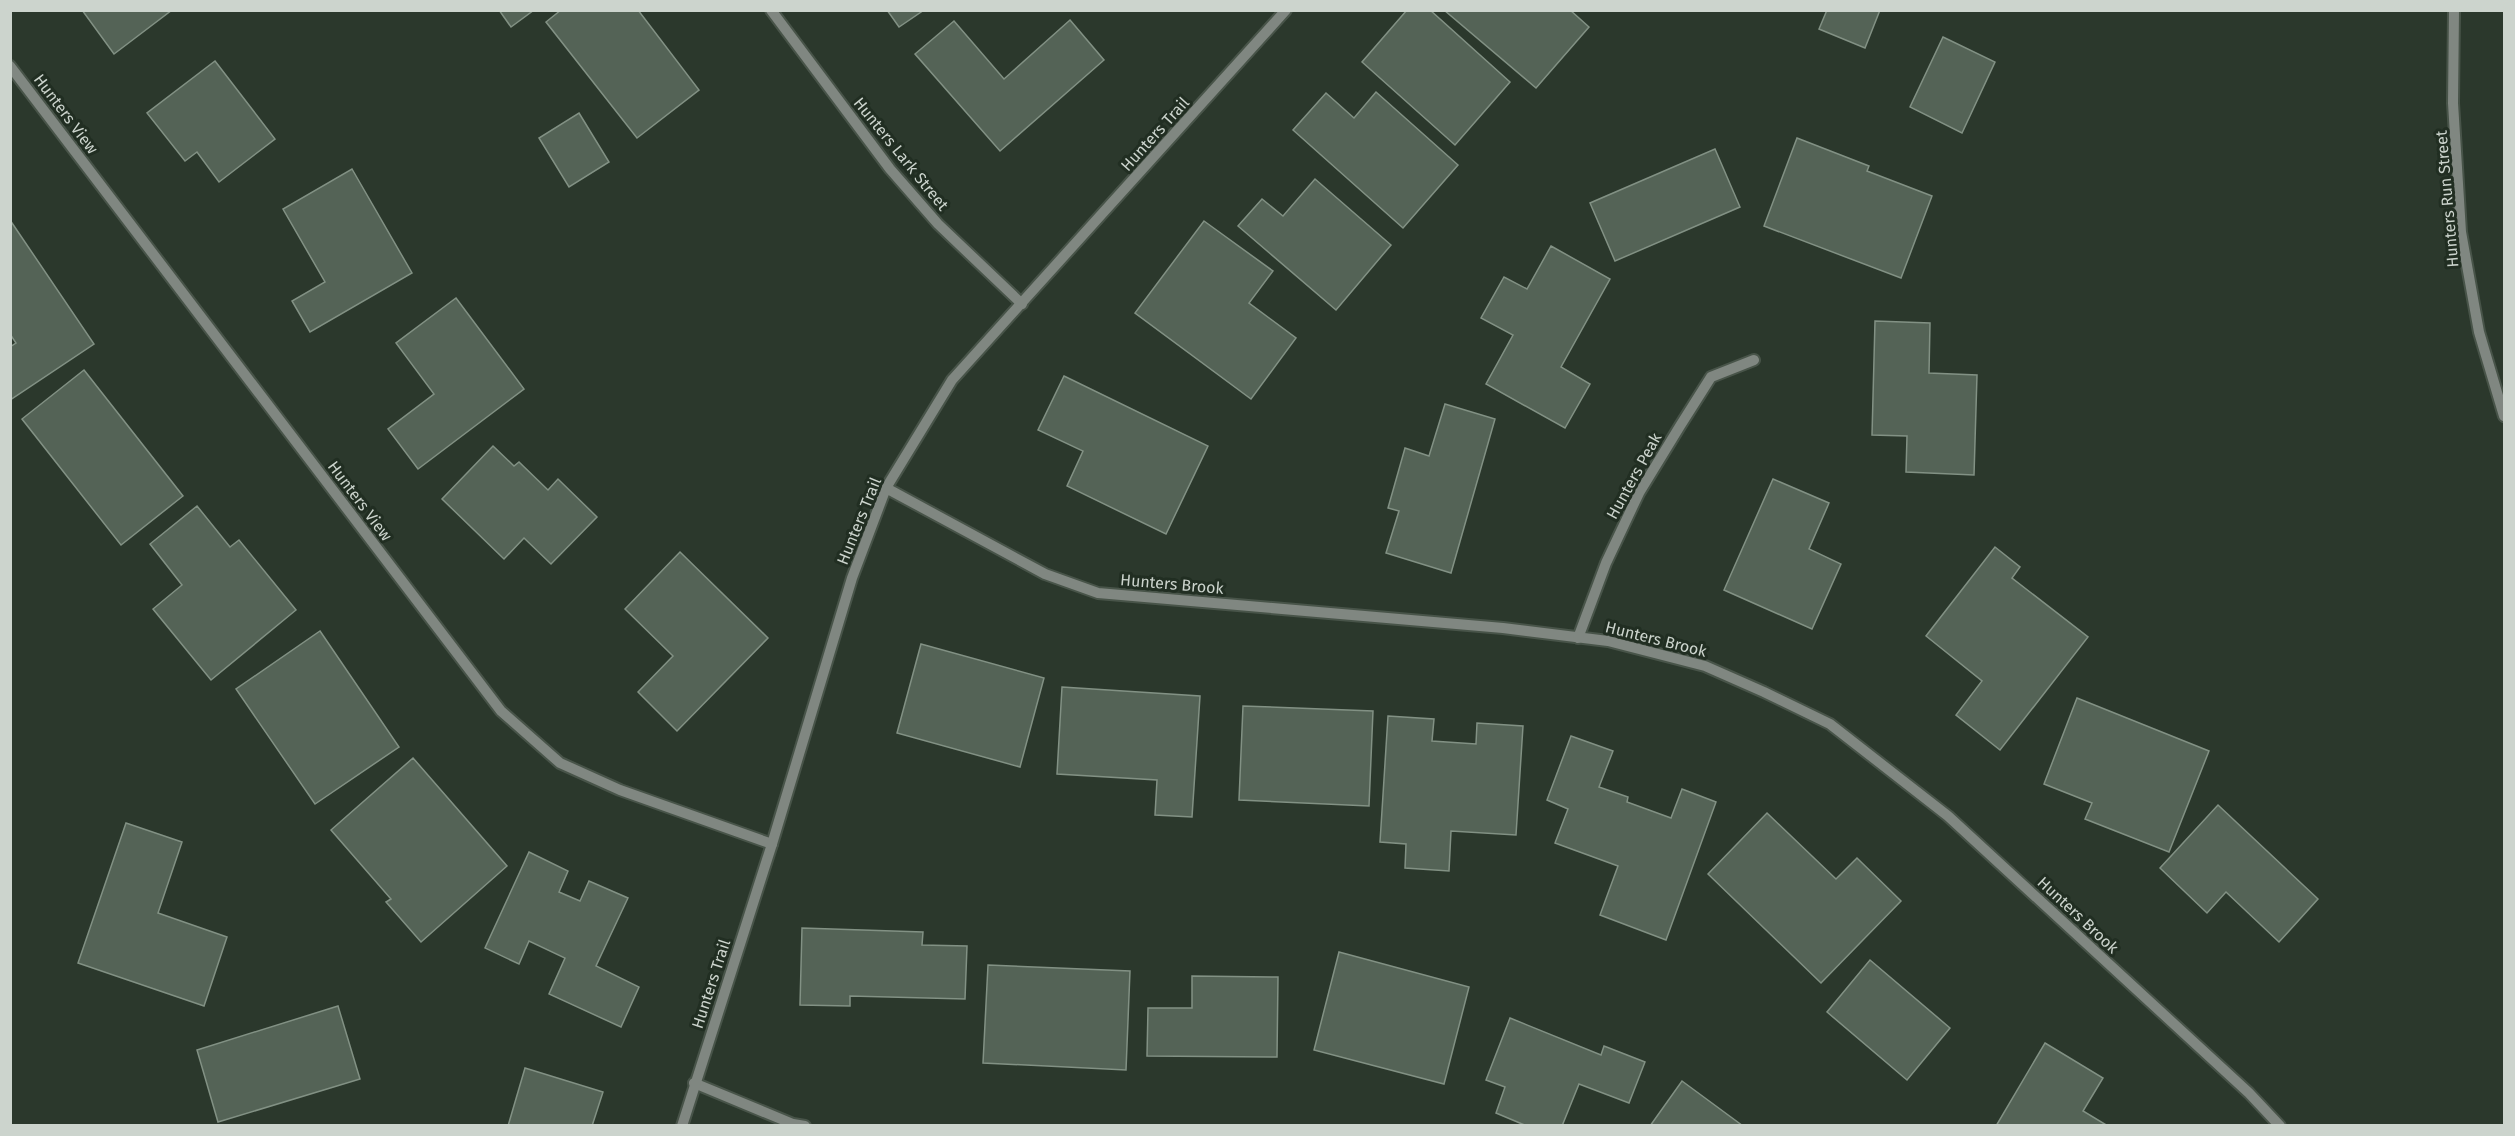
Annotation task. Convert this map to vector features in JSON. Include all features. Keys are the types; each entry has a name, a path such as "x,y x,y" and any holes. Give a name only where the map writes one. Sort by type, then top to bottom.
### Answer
{"street":[{"name":"Hunters Lark Street","path":"771,10 890,170 938,224 1022,304"},
{"name":"Hunters Trail","path":"682,1125 772,844 852,578 886,488 952,380 1286,10"},
{"name":"Hunters Run Street","path":"2454,10 2453,103 2461,232 2479,332 2505,416"},
{"name":"Hunters View","path":"10,66 501,711 560,763 620,790 772,844"},
{"name":"Hunters Peak","path":"1578,638 1606,563 1639,493 1711,377 1754,360"},
{"name":"Hunters Brook","path":"886,488 1046,574 1098,593 1503,628 1608,641 1705,666 1764,692 1830,724 1948,816 2249,1093 2280,1125"},
{"path":"694,1083 794,1124 805,1125"}],"building":[{"path":"82,10 172,10 114,54"},
{"path":"499,10 534,10 511,27"},
{"path":"561,10 638,10 699,90 637,138 546,22"},
{"path":"887,10 924,10 899,27"},
{"path":"1407,10 1430,10 1510,82 1455,145 1362,62"},
{"path":"1444,10 1570,10 1589,27 1536,88"},
{"path":"1827,10 1880,10 1865,48 1819,29"},
{"path":"1070,20 1104,60 1000,151 915,54 954,21 1004,79"},
{"path":"1943,37 1995,62 1962,133 1910,107"},
{"path":"215,61 275,139 219,182 197,152 185,161 147,113"},
{"path":"1376,92 1458,165 1403,228 1293,130 1326,93 1354,118"},
{"path":"579,113 609,162 569,187 539,138"},
{"path":"1797,138 1869,166 1867,171 1932,196 1901,278 1764,226"},
{"path":"1715,149 1740,207 1615,261 1590,203"},
{"path":"352,169 412,273 310,332 292,301 325,282 283,209"},
{"path":"1315,179 1391,245 1336,310 1238,226 1262,199 1283,216"},
{"path":"10,220 94,344 10,400 10,347 16,343 10,334"},
{"path":"1204,221 1273,271 1249,303 1296,338 1251,399 1135,313"},
{"path":"1551,246 1610,279 1561,367 1590,384 1565,428 1486,384 1513,335 1481,318 1504,277 1527,289"},
{"path":"456,298 524,389 418,469 388,429 434,394 396,343"},
{"path":"1875,321 1930,323 1929,373 1977,375 1974,475 1906,472 1907,436 1872,435"},
{"path":"84,370 183,496 121,545 22,419"},
{"path":"1064,376 1208,446 1166,534 1067,486 1083,451 1038,430"},
{"path":"1445,404 1495,419 1451,573 1386,553 1399,511 1388,508 1405,448 1429,456"},
{"path":"493,446 514,466 519,462 548,490 558,479 597,517 551,564 524,538 504,559 442,499"},
{"path":"1773,479 1829,503 1809,549 1841,564 1812,629 1724,590"},
{"path":"197,506 230,547 239,540 296,610 211,680 153,609 182,585 150,544"},
{"path":"1995,547 2020,567 2012,578 2088,637 2000,750 1956,715 1982,681 1926,636"},
{"path":"680,552 768,638 677,731 638,692 673,656 625,609"},
{"path":"320,631 399,747 315,804 236,689"},
{"path":"921,644 1044,678 1020,767 897,733"},
{"path":"1062,687 1200,696 1192,817 1155,815 1157,780 1057,774"},
{"path":"2077,698 2209,751 2169,852 2085,819 2092,803 2044,784"},
{"path":"1243,706 1373,711 1369,806 1239,800"},
{"path":"1388,716 1434,719 1432,741 1476,744 1477,723 1523,726 1516,835 1451,831 1449,871 1405,868 1406,844 1380,842"},
{"path":"1571,736 1613,751 1599,787 1628,797 1627,802 1671,818 1682,789 1716,802 1666,940 1600,915 1618,866 1555,843 1568,809 1547,800"},
{"path":"413,758 507,866 421,942 386,902 391,899 331,830"},
{"path":"2218,805 2318,899 2279,942 2226,892 2207,913 2160,868"},
{"path":"1767,813 1836,879 1857,858 1901,901 1821,983 1708,874"},
{"path":"126,823 182,842 158,913 227,937 204,1006 78,963"},
{"path":"529,852 568,871 559,892 580,901 589,881 628,898 596,966 639,987 621,1027 549,994 565,958 529,941 519,964 485,948"},
{"path":"802,928 923,932 922,945 967,946 965,999 850,996 850,1006 800,1005"},
{"path":"1339,952 1469,987 1444,1084 1314,1050"},
{"path":"1870,960 1950,1028 1907,1080 1827,1012"},
{"path":"988,965 1130,971 1126,1070 983,1063"},
{"path":"1192,976 1278,977 1277,1057 1147,1056 1148,1008 1192,1008"},
{"path":"338,1006 360,1079 218,1122 197,1050"},
{"path":"1510,1018 1601,1055 1604,1046 1645,1062 1629,1103 1579,1084 1562,1126 1527,1126 1496,1113 1505,1087 1486,1080"},
{"path":"2045,1043 2103,1078 2083,1111 2108,1126 1996,1126"},
{"path":"525,1068 603,1092 592,1126 508,1126"},
{"path":"1682,1081 1743,1126 1650,1126"}]}
